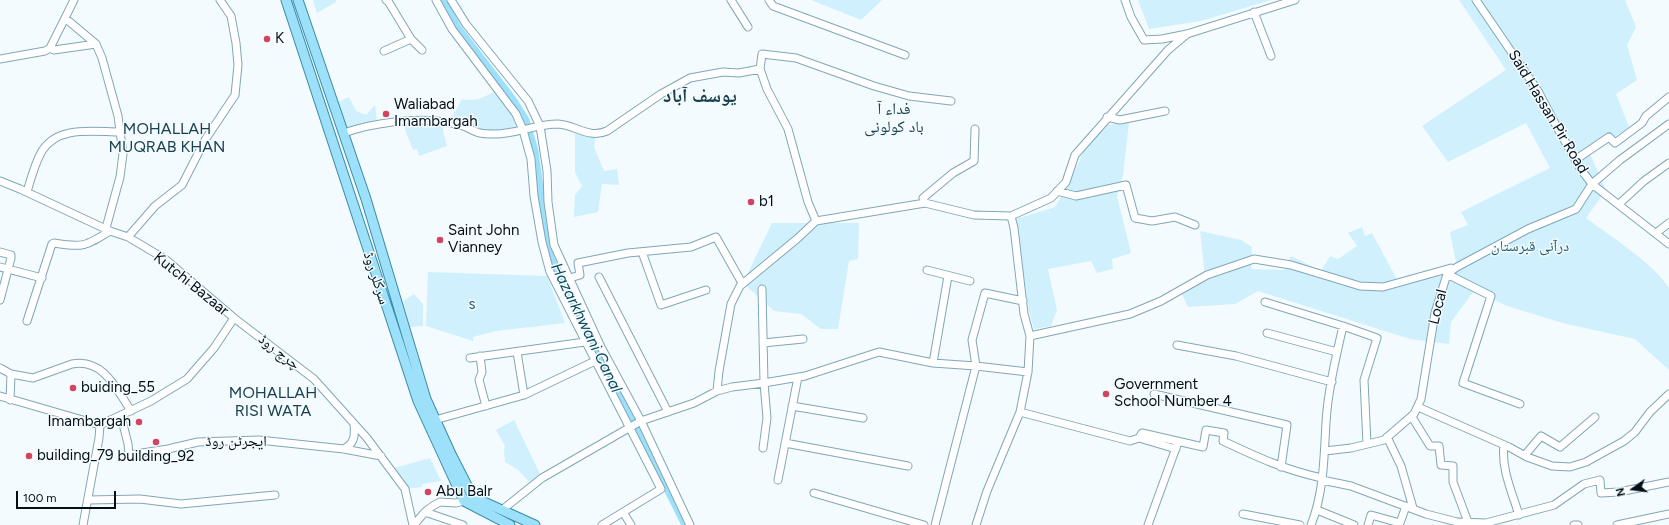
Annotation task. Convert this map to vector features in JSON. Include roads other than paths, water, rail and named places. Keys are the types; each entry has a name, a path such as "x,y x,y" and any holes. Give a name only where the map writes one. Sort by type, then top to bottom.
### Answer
{"main road":[{"name":"سرکلر روڈ","path":"286,0 418,401 464,501"},
{"path":"298,0 344,133 426,399 451,454 473,497 535,525"},
{"path":"332,137 344,133"},
{"path":"464,501 473,497"},
{"path":"464,501 510,525"}],"street":[{"path":"0,58 44,51 50,48 74,0"},
{"path":"128,237 154,206 182,185 205,140 236,95 238,65 236,43 231,16 220,0"},
{"path":"386,0 411,39 422,50"},
{"path":"436,0 452,29 516,114 523,130 531,159 534,196 542,242 550,272 661,489 602,525"},
{"path":"451,0 466,24 528,101 540,126 547,171 548,202 554,245 601,347 641,421 690,525"},
{"path":"731,0 748,27"},
{"path":"769,0 773,6 905,55"},
{"path":"1125,0 1131,18 1144,40 1162,39 1187,34 1296,0"},
{"name":"Said Hassan Pir Road","path":"1476,0 1538,91 1575,160 1592,184 1669,244"},
{"path":"1254,12 1271,56"},
{"path":"27,321 42,278 50,247 54,243 74,246 85,245 108,230 120,177 123,154 111,88 102,58 96,44 65,18"},
{"path":"717,391 720,364 731,304 740,286 798,238 816,221 925,203 974,215 1011,216 1051,198 1066,182 1076,155 1168,50 1187,34"},
{"path":"384,51 411,39"},
{"path":"50,48 54,50 96,44"},
{"path":"816,221 808,202 788,128 767,89 760,69 762,54 796,58 874,86 909,96 951,101"},
{"path":"344,133 362,126 406,121 443,122 463,126 479,133 508,133 540,126 558,124 575,128 586,133 600,134 607,131 662,94 690,78 723,72 739,73 760,69"},
{"path":"1575,160 1609,137 1615,143 1642,123 1646,116 1669,97"},
{"path":"1108,117 1120,120 1165,111"},
{"name":"Local","path":"1325,451 1351,448 1384,440 1412,417 1421,399 1435,313 1447,274 1457,267 1528,229 1576,209 1592,184 1620,160 1669,124"},
{"path":"925,203 923,198 953,173 974,161 975,129"},
{"path":"27,192 38,158 43,149 54,138 69,132 120,132"},
{"path":"1618,204 1644,181 1669,163"},
{"name":"Kutchi Bazaar","path":"0,181 108,230 128,237 165,259 234,318"},
{"path":"1057,191 1076,196 1126,185 1135,218 1152,221 1175,217 1195,226"},
{"path":"976,525 987,491 1020,412 1028,372 1030,336 1024,314 1014,228 1011,216"},
{"path":"1656,233 1669,223"},
{"path":"570,278 580,275 578,263 642,252 692,247 716,237 742,284"},
{"path":"0,252 11,255 4,268 0,299"},
{"path":"642,252 661,305 706,290"},
{"path":"1030,336 1130,314 1162,301 1207,275 1254,259 1291,265 1360,286 1383,287 1457,267"},
{"path":"4,268 42,278"},
{"path":"927,270 970,282"},
{"path":"1447,274 1491,296 1463,383 1520,404"},
{"path":"933,363 948,276"},
{"path":"599,278 668,412"},
{"path":"762,289 764,384 767,418 762,448"},
{"path":"935,525 976,366 972,340 985,293 1023,301"},
{"path":"1264,302 1377,338 1364,380 1367,444"},
{"path":"0,396 100,425 151,402 186,379 214,348 234,318"},
{"name":"چرچ روڈ","path":"234,318 314,379 354,423 405,489 414,525"},
{"path":"1311,525 1317,510 1322,479 1326,421 1337,352 1343,326"},
{"path":"1267,333 1337,352"},
{"path":"763,343 803,338"},
{"path":"470,358 585,342"},
{"path":"1178,345 1236,356 1332,382"},
{"path":"517,352 524,395"},
{"path":"502,510 542,478 641,421 694,403 717,391 732,387 764,384 798,377 854,361 879,352 933,363 1028,372"},
{"path":"480,356 482,372 479,380 486,406"},
{"path":"436,420 524,395 595,361"},
{"path":"0,368 11,374 33,378 72,364 88,364 103,371 108,376 131,411"},
{"path":"10,400 11,374"},
{"path":"778,480 798,377"},
{"path":"1154,394 1287,426 1281,467"},
{"path":"1418,407 1552,466 1570,467 1586,462 1624,441 1635,432 1650,412 1669,394"},
{"path":"792,406 863,418"},
{"path":"1020,412 1130,441 1139,438 1176,449"},
{"name":"ایجرٹن روڈ","path":"121,416 128,444 129,455 168,449 198,442 221,441 259,440 344,449"},
{"path":"1412,417 1430,446 1439,446 1441,465 1453,466 1453,482 1468,522"},
{"path":"1525,455 1541,436 1560,447 1595,417"},
{"path":"344,449 350,446 354,440 354,423"},
{"path":"83,525 100,425"},
{"path":"1139,438 1142,433 1203,446 1206,430 1224,433 1223,442 1296,473 1351,486 1409,507 1457,522 1508,521 1519,515 1554,505 1584,484 1600,480 1601,493 1619,492 1669,482"},
{"path":"1368,525 1371,515 1400,523 1409,507 1401,466 1387,437"},
{"path":"1148,525 1179,441"},
{"path":"785,443 908,466"},
{"path":"1504,445 1503,456 1505,474 1519,515"},
{"path":"344,449 381,456"},
{"path":"814,493 924,525"},
{"path":"88,500 140,500 181,504 275,495"},
{"path":"414,525 428,508 440,502 456,503 464,501"},
{"path":"1317,510 1354,525"},
{"path":"425,512 441,516 463,525"},
{"path":"622,512 631,525"},
{"path":"1243,514 1300,525"},
{"path":"1617,525 1669,514"}],"waterway":[{"name":"Hazarkhwani Canal","path":"443,0 457,26 512,98 526,120 535,151 548,250 567,297 626,407 685,525"}],"place":[{"name":"K","path":"267,39"},
{"name":"Waliabad Imambargah","path":"386,114"},
{"name":"b1","path":"751,202"},
{"name":"Saint John Vianney","path":"440,240"},
{"name":"buiding_55","path":"73,388"},
{"name":"Government School Number 4","path":"1106,394"},
{"name":"Imambargah","path":"139,422"},
{"name":"building_92","path":"156,442"},
{"name":"building_79","path":"29,456"},
{"name":"Abu Balr","path":"428,492"}],"district":[{"name":"یوسف آباد","path":"700,96"},
{"name":"فداء آ باد کولونی","path":"894,118"},
{"name":"MOHALLAH MUQRAB KHAN","path":"167,138"},
{"name":"MOHALLAH RISI WATA","path":"273,402"}],"park label":[{"name":"درآنی قبرستان","path":"1530,247"},
{"name":"s","path":"472,305"}]}
